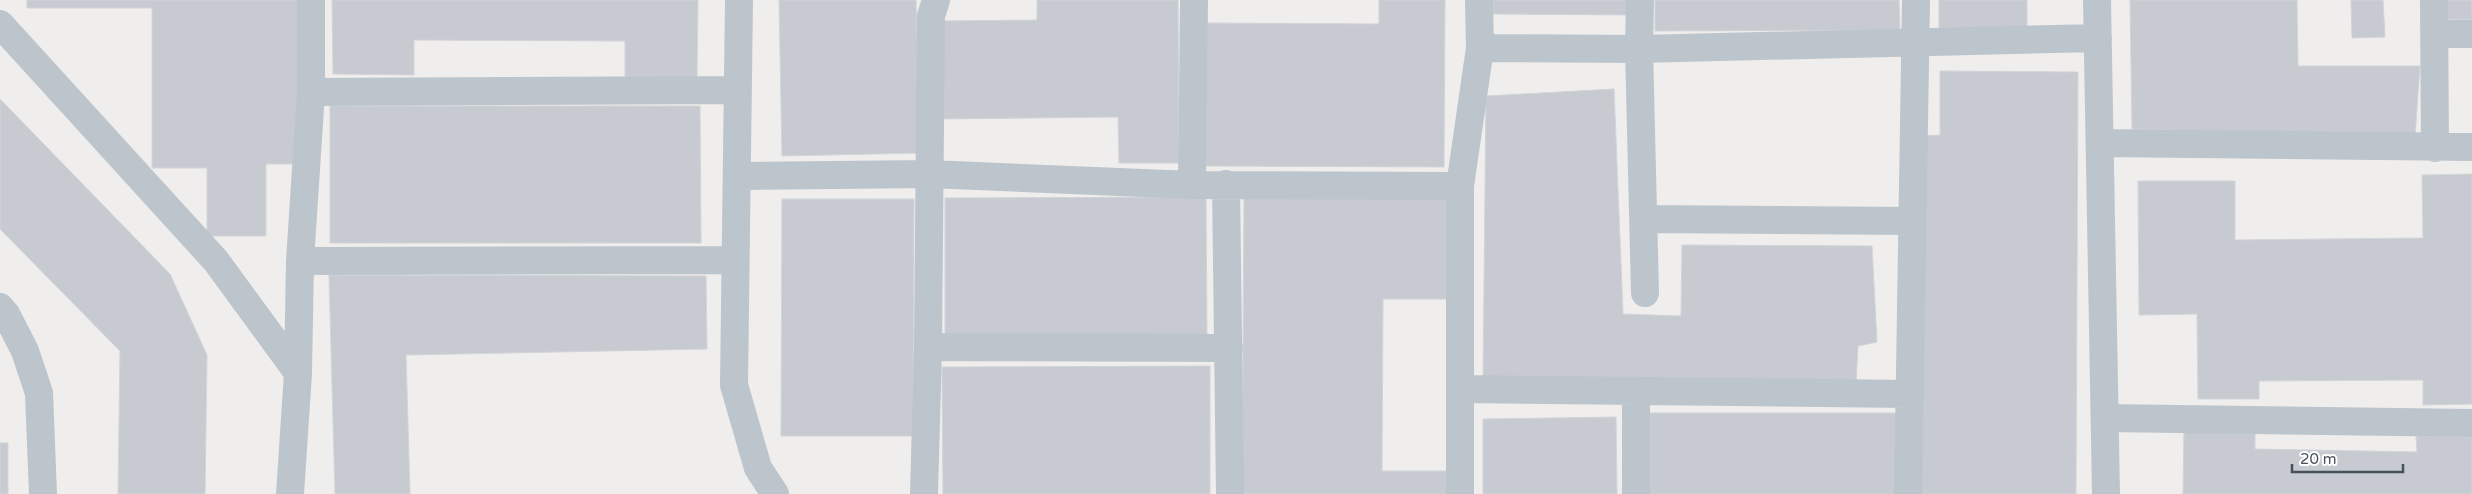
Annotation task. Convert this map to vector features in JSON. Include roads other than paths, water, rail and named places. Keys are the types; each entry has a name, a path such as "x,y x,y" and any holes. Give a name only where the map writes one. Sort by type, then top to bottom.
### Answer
{"street":[{"path":"290,494 298,373 300,261 311,92 311,0"},
{"path":"739,0 734,260 734,385 758,468 775,494"},
{"path":"924,494 928,347 928,174 931,16 936,0"},
{"path":"1192,185 1194,0"},
{"path":"1460,494 1460,186 1480,48 1479,0"},
{"path":"1640,0 1639,49 1645,293"},
{"path":"1908,494 1916,0"},
{"path":"2097,0 2106,494"},
{"path":"2434,0 2435,148"},
{"path":"0,24 216,261 298,373"},
{"path":"2435,34 2472,34"},
{"path":"1480,48 1639,49 2098,38"},
{"path":"311,92 737,90"},
{"path":"2101,143 2472,147"},
{"path":"737,176 928,174 1192,185 1460,186"},
{"path":"1226,184 1230,494"},
{"path":"1644,219 1912,221"},
{"path":"300,261 734,260"},
{"path":"0,308 6,314 25,351 39,392 43,494"},
{"path":"928,347 1229,348"},
{"path":"1461,389 1909,394"},
{"path":"1636,391 1636,494"},
{"path":"2105,418 2472,423"}]}
